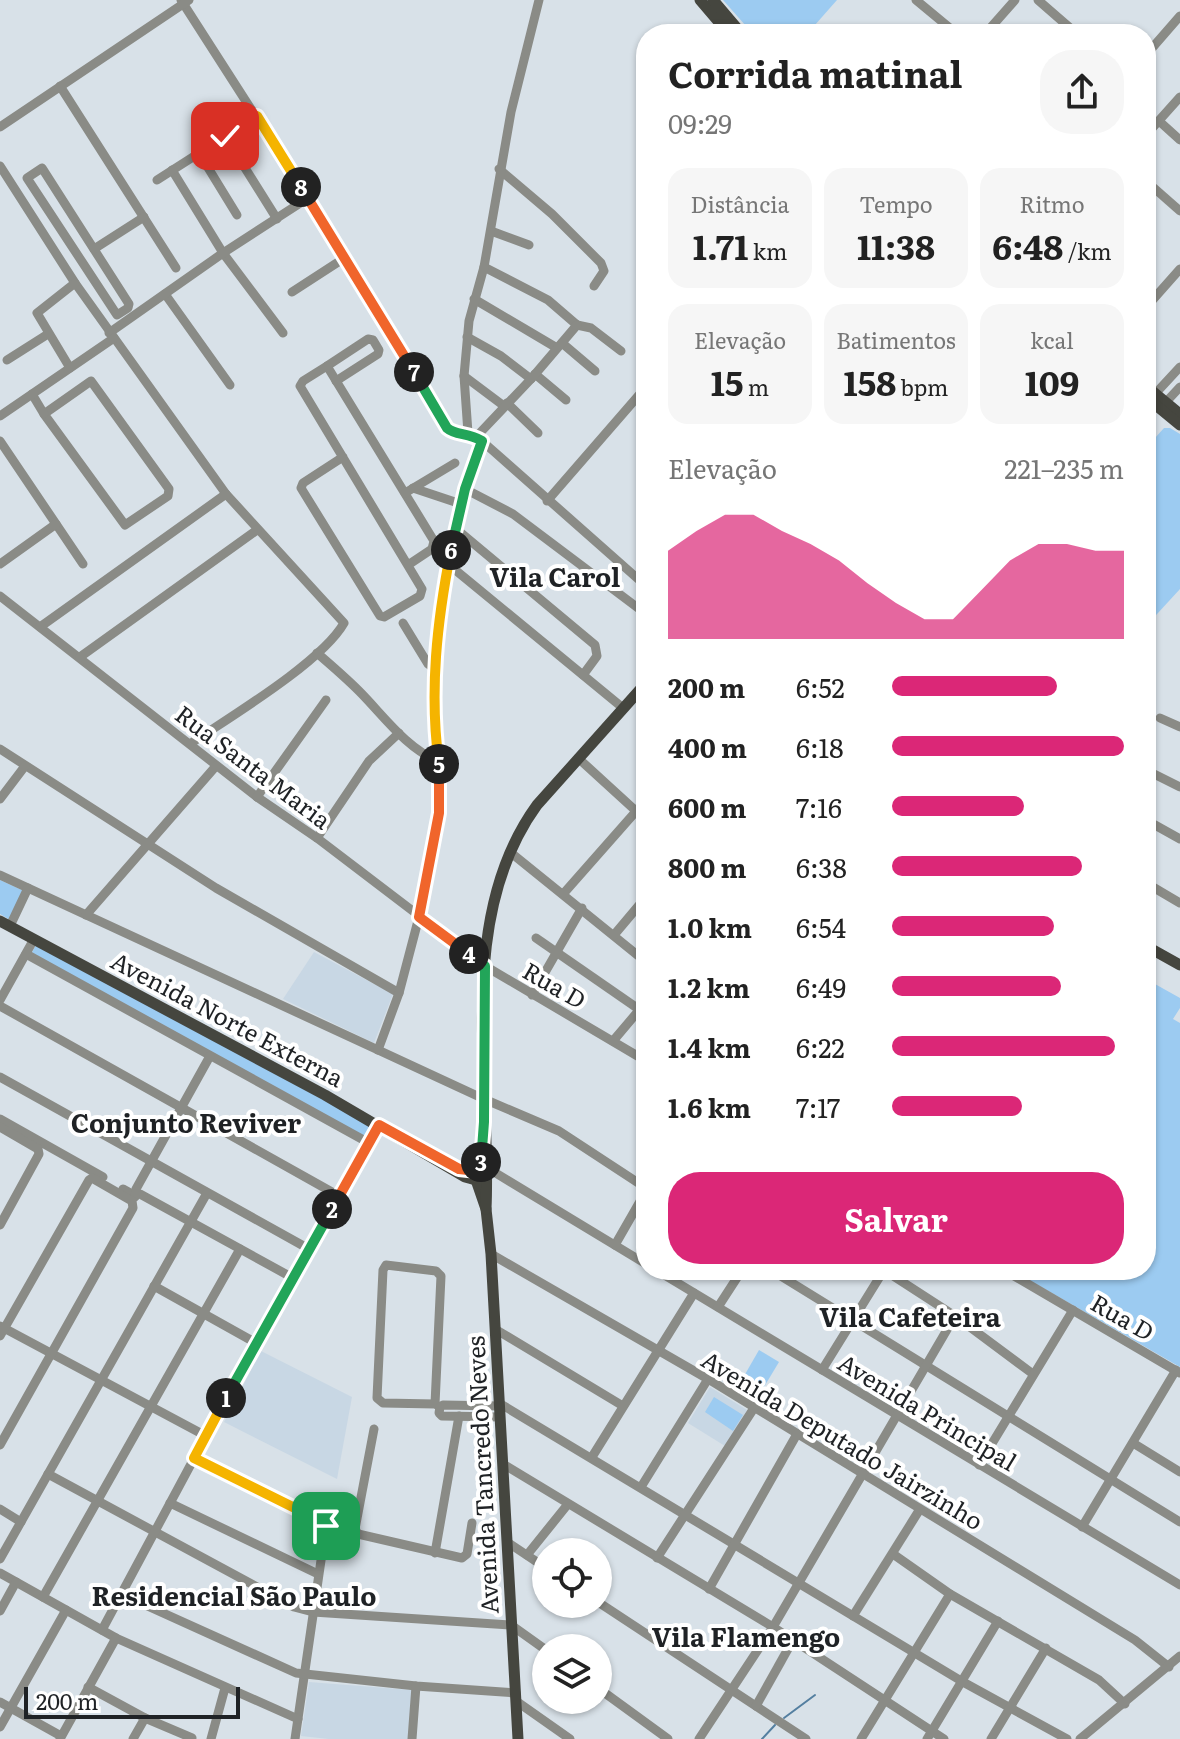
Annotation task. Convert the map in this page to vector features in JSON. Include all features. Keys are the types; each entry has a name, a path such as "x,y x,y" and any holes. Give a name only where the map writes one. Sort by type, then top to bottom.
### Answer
{"main road":[{"path":"700,0 720,24"},
{"path":"713,0 733,24"},
{"path":"1156,396 1180,414"},
{"path":"1156,399 1180,425"},
{"name":"Avenida Tancredo Neves","path":"518,1739 491,1254 482,1177 485,966 491,915 510,852 522,827 537,805 636,694"},
{"name":"Avenida Norte Externa","path":"5,923 434,1157 482,1177"},
{"path":"1156,952 1180,965"}],"street":[{"path":"378,1050 399,993 419,917 439,813 433,718 438,615 475,437 464,376 467,337 491,231 499,169 539,0"},
{"path":"916,0 945,24"},
{"path":"994,24 1015,0"},
{"path":"1038,0 1066,24"},
{"path":"0,127 185,1 346,257 447,428 457,434 475,437 636,577"},
{"path":"1156,44 1180,16"},
{"path":"60,86 176,268"},
{"path":"1156,121 1180,97"},
{"path":"157,180 257,116"},
{"path":"1156,128 1180,140"},
{"path":"225,136 277,219"},
{"path":"199,153 237,215"},
{"path":"0,166 111,336 226,494 343,620 344,625 317,653 190,744"},
{"path":"42,168 94,249 129,304 117,315 27,178 42,168"},
{"path":"499,169 552,214 601,263 604,271 594,286"},
{"path":"172,170 223,253 283,333"},
{"path":"1156,190 1180,211"},
{"path":"0,416 70,368 165,294 308,198"},
{"path":"94,249 144,217"},
{"path":"491,231 529,245"},
{"path":"292,292 346,257"},
{"path":"484,267 548,300 577,325 591,328 621,351"},
{"path":"1156,296 1180,269"},
{"path":"70,368 38,312 75,283"},
{"path":"165,294 230,385"},
{"path":"474,299 559,345 595,371"},
{"path":"475,437 533,377 577,325"},
{"path":"7,360 48,334"},
{"path":"467,337 566,400"},
{"path":"336,381 378,354 373,340 368,339 303,381 300,386 343,457 408,565 422,593 382,617 301,488 303,483 343,457"},
{"path":"327,366 409,490 434,541 432,549 408,565"},
{"path":"1156,386 1180,367"},
{"path":"464,376 506,404 538,433"},
{"path":"32,394 44,414 125,525 170,493 91,381 44,414"},
{"path":"1166,402 1180,387"},
{"path":"547,501 636,399"},
{"path":"0,441 83,564"},
{"path":"409,490 455,463"},
{"path":"465,489 513,514 636,606"},
{"path":"409,490 461,504"},
{"path":"40,627 226,494"},
{"path":"0,564 56,524"},
{"path":"455,528 595,645 597,656 583,675"},
{"path":"80,657 257,530"},
{"path":"448,564 623,708"},
{"name":"Rua Santa Maria","path":"0,596 216,766 317,838 485,966"},
{"path":"403,623 428,664 436,670"},
{"path":"317,653 399,733 425,755 438,761"},
{"path":"257,797 326,700"},
{"path":"1160,718 1180,727"},
{"path":"317,838 369,761 399,733"},
{"path":"0,749 216,888 399,993"},
{"path":"564,893 636,811 578,758"},
{"path":"0,799 25,766"},
{"path":"86,915 216,766"},
{"path":"1156,775 1180,787"},
{"path":"1156,826 1180,839"},
{"path":"510,852 636,954"},
{"path":"0,875 559,1131 636,1182"},
{"path":"5,923 28,888"},
{"path":"1156,889 1180,903"},
{"path":"532,995 582,908"},
{"path":"614,935 636,909"},
{"path":"536,938 636,1002"},
{"path":"0,1000 34,939"},
{"name":"Avenida Norte Externa","path":"26,954 369,1143"},
{"name":"Rua D","path":"485,966 636,1055"},
{"path":"0,1006 339,1196"},
{"path":"613,1041 636,1014"},
{"path":"0,1445 210,1056"},
{"path":"0,1077 309,1249"},
{"path":"0,1119 134,1200"},
{"path":"102,1630 256,1343 379,1125"},
{"path":"0,1127 21,1134 38,1149 39,1154 0,1225"},
{"path":"482,1177 636,1258"},
{"path":"134,1200 92,1178 88,1181 1,1330 28,1341 206,1436"},
{"path":"0,1559 207,1193"},
{"path":"134,1200 140,1194 293,1278"},
{"path":"615,1245 636,1207"},
{"path":"43,1597 240,1249"},
{"name":"Avenida Deputado Jairzinho","path":"491,1254 708,1379 864,1474 1135,1640 1169,1667"},
{"path":"499,1409 459,1416 442,1416 439,1413 437,1406 441,1276 436,1271 386,1265 383,1270 377,1398 383,1403 437,1406 499,1409 592,1457 963,1682 1067,1739"},
{"name":"Avenida Principal","path":"673,1280 1180,1585"},
{"path":"718,1307 736,1280"},
{"path":"787,1280 1180,1522"},
{"path":"822,1370 878,1280"},
{"path":"899,1280 955,1316 1033,1374"},
{"name":"Rua D","path":"1021,1280 1178,1371"},
{"path":"154,1286 256,1343"},
{"path":"592,1457 694,1293"},
{"path":"979,1465 1073,1310"},
{"path":"699,1739 773,1627 955,1316"},
{"path":"495,1329 623,1406"},
{"path":"1082,1527 1178,1371"},
{"path":"641,1487 708,1379"},
{"path":"657,1558 754,1408"},
{"path":"435,1553 459,1416"},
{"path":"374,1429 356,1532 361,1537 462,1558 467,1554 472,1523"},
{"path":"709,1589 797,1434"},
{"path":"1133,1443 1180,1472"},
{"path":"194,1458 319,1520 326,1529 295,1739"},
{"path":"503,1464 773,1627 886,1700 930,1735 944,1739"},
{"path":"48,1474 280,1601 313,1612 511,1625 532,1640"},
{"path":"170,1503 318,1574"},
{"path":"527,1555 568,1504"},
{"path":"0,1509 21,1522"},
{"path":"853,1616 920,1509"},
{"path":"507,1542 532,1558"},
{"path":"893,1554 950,1594 1099,1680 1125,1704"},
{"path":"0,1573 116,1638 298,1719"},
{"path":"0,1611 16,1582"},
{"path":"121,1594 288,1670 516,1697 570,1739"},
{"path":"861,1739 950,1594"},
{"path":"0,1727 66,1610"},
{"path":"612,1611 806,1739"},
{"path":"930,1735 998,1621"},
{"path":"0,1702 60,1737 116,1638"},
{"path":"756,1706 793,1640"},
{"path":"991,1739 1046,1648"},
{"path":"1080,1739 1180,1656"},
{"path":"412,1739 416,1686"},
{"path":"88,1687 145,1718 192,1738"},
{"path":"211,1739 225,1688"},
{"path":"612,1698 668,1739"},
{"path":"133,1739 145,1718"}],"shaded area":[{"path":"723,0 837,0 816,24 744,24"},
{"path":"1164,428 1180,434 1180,589 1156,615 1156,437"},
{"path":"0,880 24,891 10,920 0,914"},
{"path":"36,945 373,1126 366,1138 31,954"},
{"path":"314,952 393,994 374,1043 283,999"},
{"path":"1156,985 1180,998 1180,1008 1173,1019 1180,1023 1180,1367 1029,1280 1156,1280"},
{"path":"759,1350 779,1362 755,1402 736,1390"},
{"path":"261,1351 352,1397 337,1479 224,1422"},
{"path":"710,1387 747,1410 725,1446 688,1423"},
{"path":"714,1397 743,1415 733,1431 705,1412"},
{"path":"309,1682 412,1690 408,1739 301,1736"}],"waterway":[{"path":"784,1718 815,1695"},
{"path":"762,1739 775,1725"}],"district":[{"name":"Vila Carol","path":"555,575"},
{"name":"Conjunto Reviver","path":"186,1121"},
{"name":"Vila Cafeteira","path":"910,1315"},
{"name":"Residencial São Paulo","path":"234,1594"},
{"name":"Vila Flamengo","path":"746,1635"}],"route":[{"path":"225,136 257,116 346,257 447,428 457,434 468,433 482,441 455,528 438,615 433,718 440,775 439,813 419,917 485,966 484,1122 479,1170 470,1172 459,1169 379,1125 194,1458 326,1526"}]}
